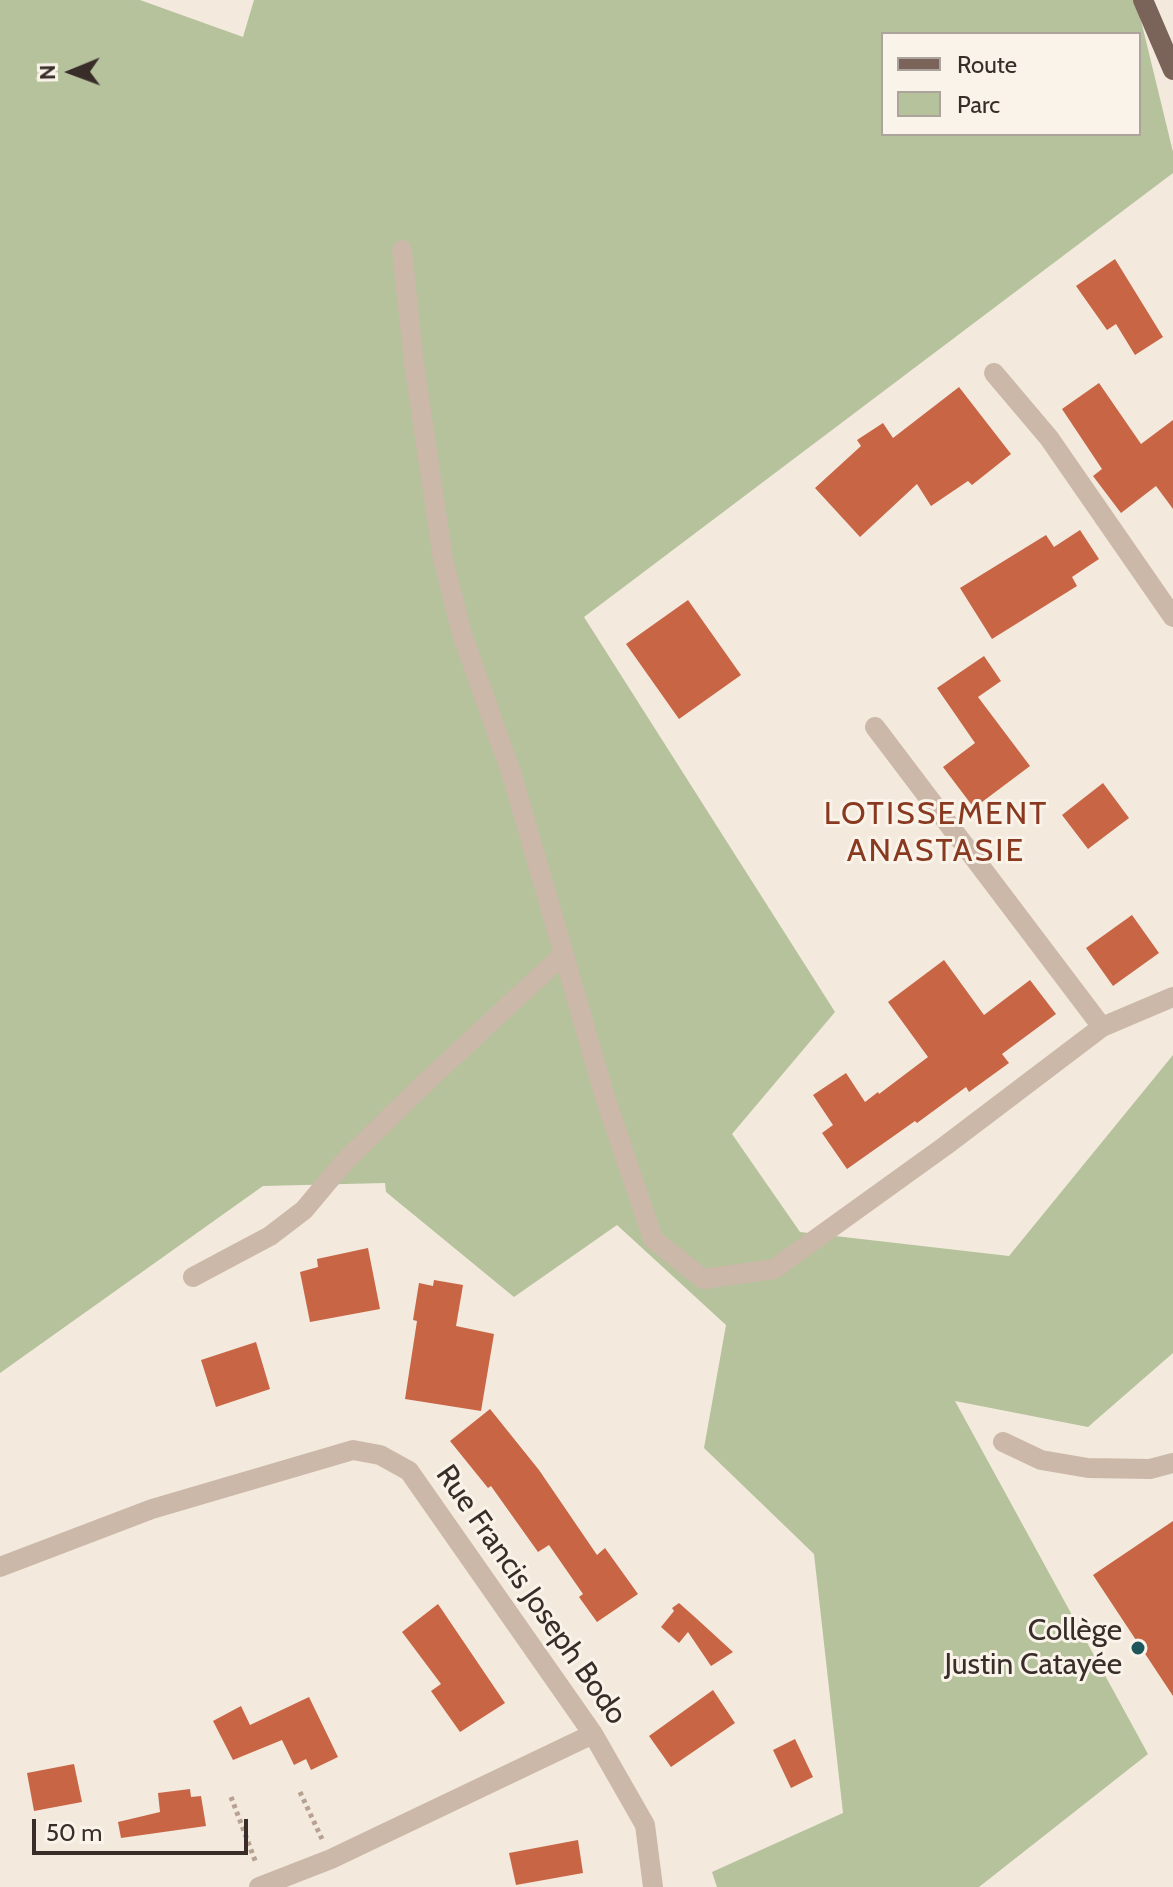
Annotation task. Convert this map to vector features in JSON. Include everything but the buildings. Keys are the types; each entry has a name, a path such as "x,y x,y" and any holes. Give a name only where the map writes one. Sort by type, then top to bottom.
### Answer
{"main road":[{"path":"1143,0 1173,70"}],"street":[{"path":"402,250 414,363 443,559 462,634 512,775 605,1097 653,1239 703,1279 774,1269 945,1146 1102,1027 1173,997"},
{"path":"994,373 1049,438 1173,617"},
{"path":"875,727 1102,1027"},
{"path":"193,1277 270,1236 304,1210 345,1161 563,955"},
{"path":"1003,1442 1041,1460 1088,1468 1150,1469 1173,1463"},
{"name":"Rue Francis Joseph Bodo","path":"0,1567 152,1509 353,1450 380,1455 409,1471 593,1734 645,1825 653,1887"},
{"path":"262,1886 331,1859 593,1734"}],"path":[{"path":"300,1792 331,1859"},
{"path":"231,1797 262,1886"}],"green space":[{"path":"0,0 140,0 243,37 254,0 1136,0 1173,152 1173,173 584,617 835,1012 732,1134 800,1232 1009,1256 1173,1055 1173,1353 1088,1427 955,1401 1148,1754 979,1887 717,1887 712,1872 843,1813 814,1554 704,1448 726,1325 617,1225 514,1297 386,1192 385,1183 263,1186 0,1373"}],"place":[{"name":"Collège Justin Catayée","path":"1138,1648"}],"district":[{"name":"LOTISSEMENT ANASTASIE","path":"936,834"}]}
